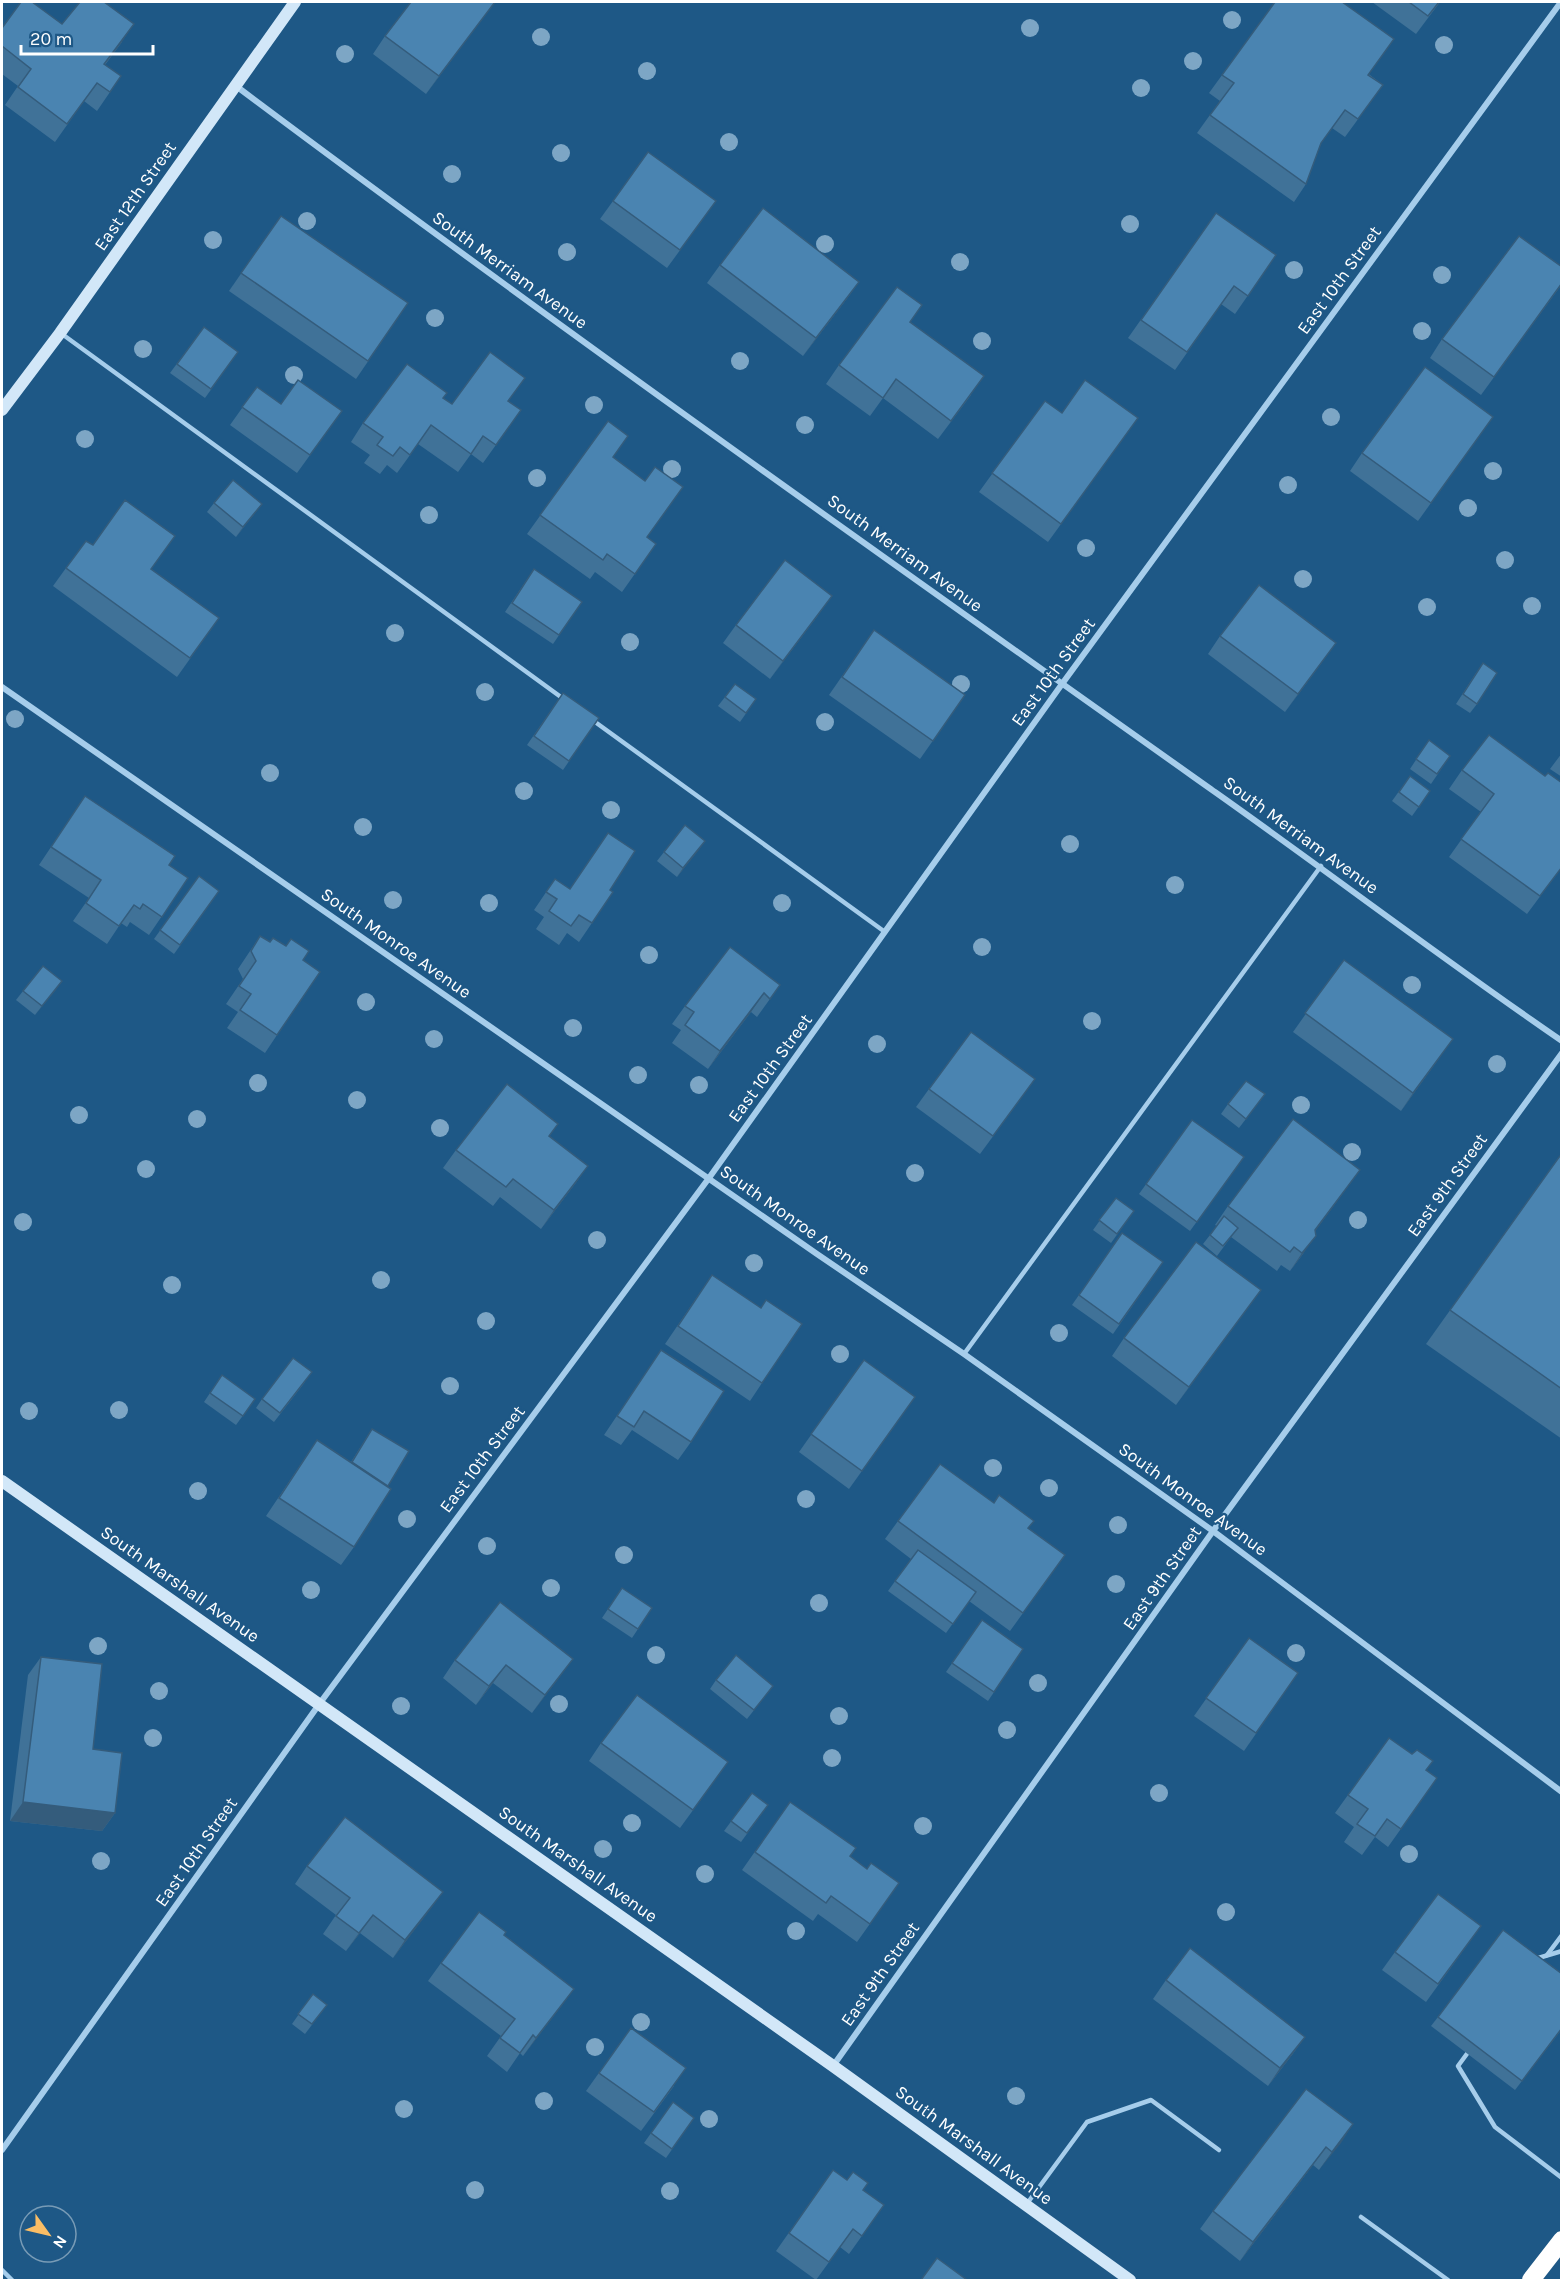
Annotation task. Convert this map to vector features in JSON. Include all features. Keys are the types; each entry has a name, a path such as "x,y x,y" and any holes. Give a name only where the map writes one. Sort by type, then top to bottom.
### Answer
{"highway":[{"path":"1531,2280 1562,2240"}],"street":[{"name":"East 12th Street","path":"2,410 60,333 295,2"},
{"name":"East 10th Street","path":"2,2150 320,1704 709,1178 1062,684 1561,2"},
{"name":"South Merriam Avenue","path":"235,86 458,252 1062,684 1321,866 1472,979 1562,1041"},
{"name":"South Monroe Avenue","path":"2,687 964,1354 1214,1532 1562,1792"},
{"name":"East 9th Street","path":"833,2066 1214,1532 1562,1053"},
{"name":"South Marshall Avenue","path":"2,1481 833,2066 1130,2280"}],"lane":[{"path":"60,333 573,706"},
{"path":"582,713 886,933"},
{"path":"964,1354 1321,866"},
{"path":"1547,1955 1562,1935"},
{"path":"1530,1967 1536,1958 1562,1951"},
{"path":"1471,2048 1458,2066 1495,2127 1562,2178"},
{"path":"1026,2205 1087,2122 1151,2100 1218,2150"},
{"path":"1361,2217 1448,2280"},
{"path":"2,2270 12,2280"}],"building":[{"path":"21,2 32,2 62,24 80,2 104,2 134,24 104,64 121,76 110,92 97,83 67,124 18,87 31,69 2,46 2,28"},
{"path":"411,2 495,2 439,76 385,36"},
{"path":"1275,2 1342,2 1394,39 1368,75 1383,85 1358,119 1345,110 1321,143 1306,184 1210,115 1234,83 1222,75"},
{"path":"1409,2 1439,2 1428,16"},
{"path":"648,152 716,201 680,250 613,201"},
{"path":"763,208 859,282 816,338 720,265"},
{"path":"1216,213 1276,255 1248,296 1234,286 1187,352 1141,320"},
{"path":"281,216 408,303 368,361 241,273"},
{"path":"1519,236 1562,267 1562,283 1494,377 1442,339"},
{"path":"897,287 922,305 910,322 984,376 951,421 896,379 883,398 839,365"},
{"path":"204,327 238,352 211,389 177,364"},
{"path":"490,352 525,378 508,401 521,410 496,445 483,436 471,454 431,425 410,455 400,447 393,456 377,445 383,437 363,423 407,364 447,393 443,398 452,404"},
{"path":"1425,367 1493,417 1431,503 1362,453"},
{"path":"298,380 342,411 310,455 242,407 257,387 281,404"},
{"path":"1085,380 1138,418 1061,524 992,473 1045,401 1062,413"},
{"path":"608,421 628,436 613,457 645,481 655,467 683,487 647,537 656,544 635,574 607,554 603,560 540,515"},
{"path":"233,480 262,504 243,527 214,503"},
{"path":"125,500 175,536 151,569 219,618 190,658 66,568 86,541 93,545"},
{"path":"785,560 832,596 783,661 736,625"},
{"path":"534,569 582,602 559,635 512,603"},
{"path":"1259,585 1336,643 1298,694 1220,636"},
{"path":"874,630 965,695 933,741 842,677"},
{"path":"1483,663 1497,673 1477,704 1463,694"},
{"path":"735,684 756,699 746,713 725,697"},
{"path":"563,693 599,718 569,761 534,736"},
{"path":"1489,735 1545,776 1548,773 1562,783 1562,867 1540,896 1461,839 1494,794 1462,770"},
{"path":"1429,740 1450,756 1437,774 1416,759"},
{"path":"1410,776 1430,791 1419,807 1399,792"},
{"path":"85,796 175,856 169,865 188,878 162,917 143,904 140,909 134,905 119,926 86,903 101,880 51,847"},
{"path":"685,825 705,841 683,868 664,852"},
{"path":"608,833 635,851 610,890 613,892 592,923 579,915 571,926 549,911 557,899 546,892 555,879 570,889"},
{"path":"199,876 219,891 180,945 160,930"},
{"path":"260,936 270,942 273,938 286,946 291,939 309,951 303,960 320,972 277,1035 240,1010 251,994 239,986 256,961 251,951"},
{"path":"730,947 780,985 770,999 764,993 720,1051 685,1025 694,1012 685,1006"},
{"path":"1344,960 1453,1039 1413,1093 1305,1013"},
{"path":"43,966 62,981 42,1006 23,991"},
{"path":"971,1032 1035,1079 993,1136 929,1089"},
{"path":"1246,1081 1265,1094 1246,1119 1228,1104"},
{"path":"507,1084 558,1124 549,1136 588,1166 554,1210 513,1179 506,1187 456,1150"},
{"path":"1293,1119 1360,1170 1315,1230 1316,1236 1302,1253 1294,1247 1290,1252 1228,1206"},
{"path":"1192,1120 1244,1157 1197,1222 1146,1184"},
{"path":"1562,1153 1562,1389 1450,1310"},
{"path":"1116,1198 1134,1211 1117,1234 1099,1220"},
{"path":"1224,1216 1238,1228 1223,1246 1210,1235"},
{"path":"1122,1233 1163,1262 1119,1324 1079,1295"},
{"path":"1196,1242 1261,1290 1189,1387 1124,1338"},
{"path":"712,1275 761,1308 766,1300 802,1324 762,1383 678,1326"},
{"path":"661,1350 724,1391 691,1442 644,1411 634,1427 617,1416"},
{"path":"293,1358 312,1372 280,1413 262,1399"},
{"path":"864,1360 915,1397 862,1471 811,1434"},
{"path":"222,1375 255,1399 243,1416 210,1393"},
{"path":"372,1429 409,1451 388,1486 352,1462"},
{"path":"317,1440 391,1489 354,1547 279,1498"},
{"path":"940,1464 994,1503 999,1495 1034,1521 1028,1528 1065,1555 1023,1613 898,1521"},
{"path":"918,1550 976,1592 953,1624 895,1581"},
{"path":"622,1588 652,1608 638,1629 608,1609"},
{"path":"500,1602 573,1659 545,1695 506,1665 489,1686 455,1660"},
{"path":"982,1620 1023,1649 994,1692 952,1663"},
{"path":"1249,1638 1298,1673 1256,1733 1206,1698"},
{"path":"736,1655 773,1686 754,1710 716,1680"},
{"path":"41,1657 102,1664 93,1749 122,1753 115,1813 23,1802"},
{"path":"637,1695 728,1762 693,1810 601,1743"},
{"path":"1389,1738 1412,1754 1417,1750 1433,1761 1426,1770 1437,1778 1401,1829 1387,1819 1375,1836 1357,1824 1368,1809 1348,1795"},
{"path":"752,1793 768,1805 747,1833 731,1821"},
{"path":"790,1802 856,1848 850,1856 867,1869 871,1863 899,1883 870,1924 831,1896 826,1903 755,1852"},
{"path":"345,1817 443,1892 405,1940 373,1915 359,1933 336,1916 350,1898 307,1866"},
{"path":"1438,1894 1481,1926 1438,1984 1395,1952"},
{"path":"479,1912 506,1932 504,1935 574,1989 536,2038 533,2035 520,2053 500,2038 515,2019 441,1963"},
{"path":"1503,1930 1562,1974 1562,2028 1522,2081 1438,2017"},
{"path":"1190,1948 1305,2037 1280,2068 1166,1980"},
{"path":"313,1994 327,2005 312,2024 298,2014"},
{"path":"631,2028 686,2068 654,2112 599,2073"},
{"path":"1306,2089 1353,2124 1332,2152 1326,2147 1253,2242 1213,2211"},
{"path":"673,2102 694,2118 672,2149 651,2133"},
{"path":"833,2170 847,2180 853,2172 868,2183 863,2190 884,2205 862,2236 853,2229 829,2262 789,2233"},
{"path":"937,2258 967,2280 921,2280"}]}
